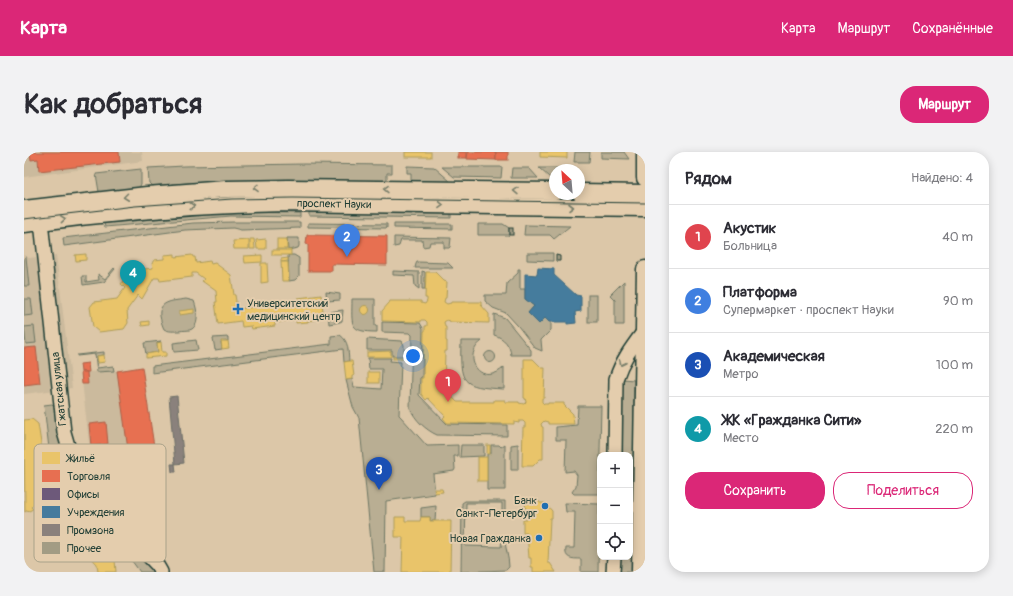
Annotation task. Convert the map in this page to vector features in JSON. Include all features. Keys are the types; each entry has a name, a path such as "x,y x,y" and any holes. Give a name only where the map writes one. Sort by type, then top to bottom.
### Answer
{"main road":[{"path":"645,152 645,178"},
{"name":"проспект Науки","path":"24,209 146,195 226,189 288,188 549,191"},
{"path":"585,192 645,193"},
{"name":"проспект Науки","path":"24,224 156,209 235,204 285,203 645,208"},
{"path":"640,572 645,269"}],"street":[{"name":"Гжатская улица","path":"40,222 64,432 67,444"},
{"path":"615,452 616,379 619,368 625,356 644,331"},
{"path":"613,572 614,560"},
{"name":"Гжатская улица","path":"154,562 162,572"}],"shaded area":[{"path":"24,152 142,152 143,161 24,177"},
{"path":"575,152 590,152 589,162 574,162"},
{"path":"601,152 624,152 629,159 601,158"},
{"path":"304,164 392,165 392,173 387,173 387,183 240,181 181,183 152,186 149,183 148,168"},
{"path":"407,166 434,167 450,181 450,183 411,183 411,173 407,173"},
{"path":"442,167 502,167 501,178 454,177"},
{"path":"512,168 529,168 538,178 511,178"},
{"path":"539,168 549,168 549,177"},
{"path":"141,169 141,184 139,188 99,192 96,174"},
{"path":"232,212 300,213 300,217 231,216 105,227 104,223"},
{"path":"309,212 451,212 451,218 309,216"},
{"path":"300,222 300,228 185,230 64,246 63,238 193,223"},
{"path":"308,223 387,224 387,228 308,227"},
{"path":"394,224 452,224 452,229 394,228"},
{"path":"478,224 503,224 509,228 509,235 478,235"},
{"path":"525,225 570,226 554,239 550,235 524,235"},
{"path":"394,237 451,238 450,247 444,248 444,242 430,242 429,246 423,247 422,240 401,240 399,246 394,247"},
{"path":"287,238 299,238 298,248 288,250"},
{"path":"527,253 553,253 553,261 527,260"},
{"path":"24,255 29,258 56,255 72,388 24,394"},
{"path":"288,255 294,255 299,258 299,276 295,280 289,281"},
{"path":"26,257 29,286 24,286 24,258"},
{"path":"417,262 448,263 453,268 415,268"},
{"path":"114,268 115,269 104,282 83,285 82,276 86,276 86,282 99,280 98,274 105,279"},
{"path":"518,269 520,269 520,289 525,289 525,299 534,306 528,313 539,324 545,318 551,322 551,330 541,340 542,351 535,348 506,313 493,308 485,301 485,295 506,295 507,283 518,273"},
{"path":"393,271 419,272 419,289 415,286 414,276 393,275"},
{"path":"422,271 425,272 425,289 422,289"},
{"path":"624,281 624,325 615,325 615,300 610,295"},
{"path":"326,292 340,294 340,300 327,301"},
{"path":"588,295 597,295 597,322 588,322"},
{"path":"24,299 31,299 33,315 24,316"},
{"path":"186,299 194,301 195,304 197,320 195,327 191,330 179,331 164,329 160,311 164,304"},
{"path":"352,299 375,299 375,326 377,326 377,332 368,332 356,328 352,321"},
{"path":"343,310 342,321 329,324 328,312"},
{"path":"494,314 505,318 531,350 531,355 511,355 506,342 494,335"},
{"path":"382,322 420,323 423,328 422,377 420,378 419,395 447,424 507,425 507,436 437,435 421,424 410,408 412,335 410,333 382,332"},
{"path":"34,326 36,343 26,344 24,327"},
{"path":"340,335 347,343 349,361 344,362 343,349 152,373 152,366 331,344 331,336"},
{"path":"228,337 228,341 221,342 222,349 215,350 213,338"},
{"path":"367,339 402,341 404,345 404,356 392,356 392,350 367,350"},
{"path":"196,340 198,350 174,352 173,343"},
{"path":"161,341 157,343 158,352 146,354 144,343"},
{"path":"461,341 482,341 476,348 473,355 473,362 476,368 482,373 488,374 496,373 504,367 504,389 479,387 466,380 461,366"},
{"path":"490,351 494,353 496,357 494,361 490,363 486,361 484,357 486,353"},
{"path":"104,352 104,355 97,356 97,368 113,366 114,371 97,372 95,354 77,356 77,355"},
{"path":"368,358 391,358 390,361 401,362 399,415 427,446 458,445 458,456 454,456 454,471 433,474 435,494 386,501 385,572 374,572 359,418 353,407 346,380 352,379 354,387 381,389 382,369 369,369"},
{"path":"142,367 154,444 89,444 81,372 114,371"},
{"path":"622,379 634,380 634,434 638,434 636,572 618,572 619,560 633,560 633,452 620,452"},
{"path":"52,404 57,408 68,444 48,444 44,405"},
{"path":"578,406 601,406 600,452 597,452 597,494 574,494 572,492 576,486 577,475 574,471 565,472 566,440 556,440 556,427 577,425"},
{"path":"505,444 505,490 487,490 487,454 491,453 491,445 499,445 501,447"},
{"path":"518,444 518,470 511,470 511,445"},
{"path":"461,445 484,445 484,456 460,457"},
{"path":"465,501 505,501 505,512 502,512 502,503 466,503 465,546 501,547 502,538 505,538 509,567 506,570 461,572 462,503"},
{"path":"565,503 597,504 598,572 581,572 581,559 569,558 567,556 566,548 574,548 575,512 566,512"},
{"path":"436,506 435,521 430,521 430,517 421,517 421,508"},
{"path":"133,562 146,562 153,572 140,572"}],"building: Жильё":[{"path":"405,152 431,152 431,157 405,157"},
{"path":"540,152 567,152 567,158 540,157"},
{"path":"250,239 254,239 255,249 250,249"},
{"path":"266,239 266,249 257,249 256,240"},
{"path":"277,239 287,239 287,249 277,249"},
{"path":"249,240 249,249 234,249 233,241"},
{"path":"272,250 291,250 291,255 272,255"},
{"path":"86,254 86,260 76,261 75,255"},
{"path":"175,254 175,257 192,255 195,257 196,263 210,261 211,264 215,263 231,275 236,301 235,309 255,307 255,305 266,303 266,305 299,301 298,298 321,295 323,311 321,312 322,317 308,322 296,323 296,320 286,321 275,323 275,326 252,329 251,326 242,327 241,321 218,324 215,302 217,302 216,291 202,281 204,279 196,273 192,273 192,277 160,281 159,278 154,278 142,299 138,295 127,310 128,323 124,329 99,332 93,327 90,307 94,302 117,299 125,288 121,284 127,275 129,276 131,273 136,272 136,270 153,268 152,263 154,260 164,259 164,255"},
{"path":"262,255 262,262 245,263 244,256"},
{"path":"288,258 288,261 281,262 281,259"},
{"path":"281,262 288,262 289,281 282,281"},
{"path":"261,263 267,263 268,282 261,283"},
{"path":"426,272 435,272 447,282 446,298 444,302 447,304 451,302 481,302 481,305 489,314 489,323 450,322 447,320 444,322 446,327 447,351 445,351 444,388 457,402 494,402 494,400 505,400 505,402 519,402 524,404 526,402 524,398 524,359 533,359 542,368 545,368 544,398 542,398 542,402 544,404 564,403 564,405 573,414 574,424 548,424 548,422 544,421 541,424 543,427 543,459 540,459 533,466 522,466 523,427 525,427 525,423 523,421 519,421 519,423 514,422 514,424 447,423 443,418 445,416 428,398 426,400 421,394 421,378 423,378 424,331 425,326 427,326 427,322 425,320 421,320 421,322 382,321 382,311 390,301 421,301 421,303 425,304 427,301 427,298 425,298"},
{"path":"363,306 367,306 369,310 367,314 363,314 361,312 361,308"},
{"path":"194,309 194,313 179,315 179,311"},
{"path":"149,321 149,325 142,326 141,322"},
{"path":"221,341 228,341 229,348 222,349"},
{"path":"161,342 162,352 166,352 166,356 146,358 146,354 158,352 157,343"},
{"path":"391,351 391,357 367,357 367,352"},
{"path":"104,355 105,362 98,363 97,356"},
{"path":"393,357 402,357 402,359 393,359"},
{"path":"352,361 354,376 352,376 352,379 346,380 344,362"},
{"path":"368,372 379,372 379,383 368,383"},
{"path":"32,419 38,424 41,444 34,444 34,504 31,507 33,509 25,512 24,420"},
{"path":"487,445 490,445 490,454 487,454"},
{"path":"478,457 487,457 487,481 478,481"},
{"path":"434,489 442,489 443,492 435,493"},
{"name":"Новая Гражданка","path":"531,500 545,503 552,511 552,518 550,518 548,563 550,563 556,572 533,572 533,567 531,567 527,533 523,533 523,520 527,520 525,503 530,503"},
{"path":"395,517 405,517 405,521 420,521 421,517 430,517 430,521 451,521 450,572 402,572 403,537 395,537"},
{"path":"95,562 115,562 116,572 98,572 97,564"}],"building: Торговля":[{"path":"24,152 119,152 120,162 39,171 38,159 31,160 30,153 24,154"},
{"path":"458,152 467,152 467,158 458,158"},
{"path":"468,152 496,152 496,160 467,159"},
{"path":"496,152 508,152 508,160 496,160"},
{"path":"307,235 387,236 387,265 332,264 332,271 308,271 308,245 306,244"},
{"path":"36,347 40,383 24,385 24,348"},
{"path":"88,363 89,372 81,372 80,364"},
{"path":"142,367 154,444 127,444 117,371"},
{"path":"81,372 87,372 88,384 82,384"},
{"path":"106,422 108,444 91,444 89,424"}],"building: Учреждения":[{"path":"538,268 554,269 554,275 576,295 581,296 581,311 575,312 576,323 567,324 567,322 549,322 545,318 539,324 528,313 534,306 525,299 525,274 537,275"}],"building: Промзона":[{"path":"177,396 184,463 175,464 169,397"},
{"path":"171,464 175,464 176,472 172,472"}],"building: Прочее":[{"path":"509,228 513,228 513,235 509,235"},
{"path":"556,255 560,256 560,261 556,261"}],"tram line":[{"path":"24,219 135,206 232,199 293,198 645,203"}],"place":[{"name":"Платформа","path":"347,257"},
{"name":"ЖК «Гражданка Сити»","path":"133,293"},
{"name":"Университетский медицинский центр","path":"238,309"},
{"name":"Акустик","path":"448,402"},
{"name":"Академическая","path":"379,490"},
{"name":"Банк Санкт-Петербург","path":"545,506"},
{"name":"Новая Гражданка","path":"539,538"}]}
